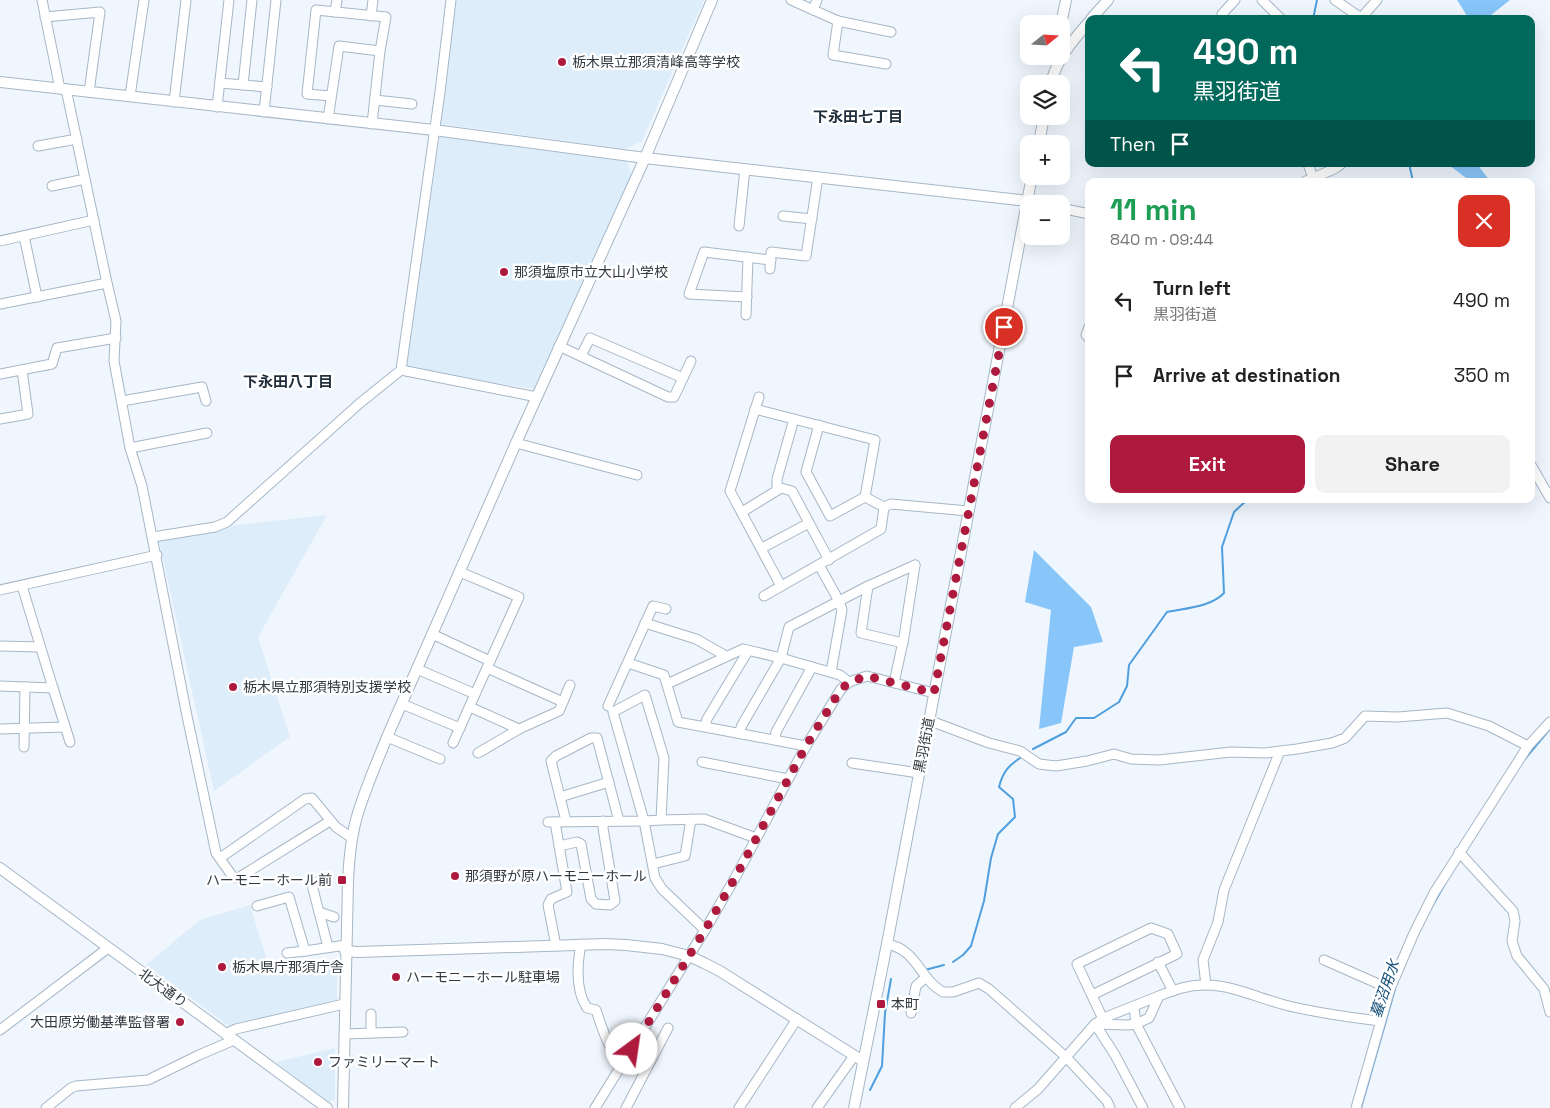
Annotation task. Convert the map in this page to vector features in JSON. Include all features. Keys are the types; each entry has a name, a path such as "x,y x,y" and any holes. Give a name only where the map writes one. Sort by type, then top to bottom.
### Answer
{"street":[{"path":"42,0 76,139 106,283 116,321 114,360 130,448 142,486 157,555 216,853 233,876 238,878 330,821"},
{"path":"130,96 144,0"},
{"path":"174,102 186,0"},
{"path":"217,107 229,0"},
{"path":"244,85 252,0"},
{"path":"264,112 276,0"},
{"path":"335,12 337,0"},
{"path":"371,16 373,0"},
{"path":"153,537 215,527 227,522 360,403 401,370 451,0"},
{"path":"344,1108 344,1004 348,870 357,814 372,773 432,634 559,346 645,158 712,0"},
{"path":"791,0 838,22 891,32"},
{"path":"813,10 817,0"},
{"path":"1063,15 1066,0"},
{"path":"1095,15 1108,0"},
{"path":"1222,14 1236,0"},
{"path":"1262,0 1277,15"},
{"path":"1335,0 1357,15"},
{"path":"1364,15 1377,0"},
{"path":"331,96 307,94 316,10 386,17 380,51 372,124"},
{"path":"46,17 100,12 89,92"},
{"path":"838,22 833,55 886,64"},
{"path":"1054,75 1066,52 1085,27"},
{"path":"328,119 339,46 380,51"},
{"path":"0,82 434,130 645,158 1020,200"},
{"path":"220,83 267,87"},
{"path":"374,100 412,104"},
{"path":"38,146 76,139"},
{"path":"1315,178 1338,167"},
{"path":"739,226 745,169"},
{"path":"746,297 689,294 704,252 748,257 770,264 771,252 806,256 818,177"},
{"path":"52,186 85,179"},
{"path":"1070,210 1085,213"},
{"path":"783,216 812,219"},
{"path":"0,241 94,220"},
{"path":"24,236 37,297"},
{"name":"黒羽街道","path":"854,1108 859,1059 887,944 1020,242"},
{"path":"746,315 748,257"},
{"path":"0,304 106,283"},
{"path":"0,374 52,364 57,348 116,338"},
{"path":"581,356 590,338 683,378"},
{"path":"559,346 668,398 674,397 691,361"},
{"path":"0,419 28,414 22,370"},
{"path":"401,370 537,397"},
{"path":"122,401 202,387 206,401"},
{"path":"758,397 730,491 781,586"},
{"path":"755,409 874,440 866,497"},
{"path":"777,490 777,479 794,419"},
{"path":"819,425 806,472 830,516 866,497"},
{"path":"130,448 207,433"},
{"path":"516,443 637,476"},
{"path":"1535,472 1550,498"},
{"path":"742,512 781,488 792,491 829,560"},
{"path":"866,497 884,508"},
{"path":"884,508 891,504 968,511"},
{"path":"764,596 881,529 884,508"},
{"path":"762,548 809,524"},
{"path":"0,590 157,555"},
{"path":"819,565 842,610 831,672"},
{"path":"739,733 781,658 789,627 868,586 915,565 903,643 894,683"},
{"path":"454,743 519,597 460,572"},
{"path":"22,586 70,742"},
{"path":"868,586 861,633 903,643"},
{"path":"608,706 653,606 666,609"},
{"path":"646,623 696,639 726,656"},
{"path":"432,634 563,702"},
{"path":"0,646 40,647"},
{"path":"667,684 743,648 748,651 831,672 840,675 850,682"},
{"path":"705,726 707,719 748,651"},
{"path":"628,663 664,675 678,722 806,746"},
{"path":"775,739 776,732 812,667"},
{"path":"417,669 476,694"},
{"path":"595,1108 705,930 806,746 841,689 850,682 867,676 934,693"},
{"path":"478,753 519,729 558,711 570,685"},
{"path":"0,686 53,688"},
{"path":"24,747 25,686"},
{"path":"661,820 664,758 645,695 613,712 644,821 655,878 662,889 705,930"},
{"path":"402,704 460,728"},
{"path":"470,707 519,729"},
{"path":"929,722 989,743 1020,751 1039,764 1056,766 1114,754 1131,760 1159,760 1231,752 1280,752 1332,744 1345,738 1365,716 1398,717 1447,713 1489,726 1528,746"},
{"path":"1356,1108 1390,989 1434,892 1528,746 1550,722"},
{"path":"0,729 65,727"},
{"path":"388,737 440,759"},
{"path":"566,821 551,761 556,756 591,738 597,738 619,821"},
{"path":"1206,985 1203,960 1218,922 1224,890 1280,752"},
{"path":"702,762 788,779"},
{"path":"852,763 919,773"},
{"path":"560,797 609,782"},
{"path":"220,858 305,799 312,798 330,821 352,838"},
{"path":"653,864 685,856 691,819"},
{"path":"556,946 548,905 552,899 566,892 559,846 552,822 704,819 756,838"},
{"path":"559,846 577,842 581,844 591,899 596,904 610,905 615,901 603,821"},
{"path":"1458,852 1513,911 1515,921 1512,941 1517,956 1544,989 1550,1012"},
{"name":"北大通り","path":"0,868 327,1108"},
{"path":"325,878 312,885 328,947"},
{"path":"257,906 289,897 305,951"},
{"path":"319,912 334,916"},
{"path":"1092,994 1177,954 1168,934 1150,928 1077,964 1092,994 1104,1018"},
{"path":"581,944 578,961 579,986 583,1002 587,1008 596,1010 601,1026 614,1053 622,1064"},
{"path":"287,953 328,947 556,946 581,944 646,947 689,956 718,970 859,1059 817,1108"},
{"path":"887,944 903,949 938,990 953,992 979,983 989,989 1066,1057 1107,1101 1110,1108"},
{"path":"0,1030 108,948"},
{"path":"1324,960 1390,989"},
{"path":"1158,962 1173,991"},
{"path":"911,1013 916,986 919,981 926,977"},
{"path":"1015,1108 1038,1089 1095,1024 1104,1018 1159,996 1196,985 1206,985 1245,993 1284,1005 1319,1012 1380,1021"},
{"path":"1095,1024 1136,1024 1149,1018 1159,996"},
{"path":"225,1034 236,1029 344,1004"},
{"path":"1134,1007 1136,1024 1180,1108"},
{"path":"371,1014 371,1034"},
{"path":"739,1108 797,1019"},
{"path":"1095,1024 1115,1055 1143,1108"},
{"path":"626,1108 668,1028"},
{"path":"344,1034 403,1032"},
{"path":"46,1108 76,1086 148,1080 234,1040"}],"shaded area":[{"name":"栃木県立那須清峰高等学校","path":"453,0 704,0 642,141 626,149 441,124"},
{"path":"1457,0 1510,0 1491,15 1466,15"},
{"name":"那須塩原市立大山小学校","path":"440,136 627,162 632,174 534,389 405,369"},
{"path":"1452,167 1479,167 1488,178 1466,178"},
{"name":"栃木県立那須特別支援学校","path":"327,515 258,637 290,737 214,791 159,541 237,525"},
{"path":"1034,550 1091,607 1103,642 1074,647 1061,723 1039,729 1051,610 1025,602"},
{"path":"250,905 271,973 337,966 337,1001 229,1026 146,965 200,920"},
{"path":"335,1048 335,1100 328,1102 276,1062"}],"waterway":[{"path":"1314,15 1317,0"},
{"path":"1410,167 1412,178"},
{"path":"1033,749 1066,732 1076,718 1094,718 1119,702 1127,686 1129,665 1167,612 1205,604 1219,598 1224,593 1222,547 1234,512 1244,503"},
{"name":"蟇沼用水","path":"1524,760 1550,729"},
{"path":"953,962 971,946 984,901 991,858 998,834 1015,817 1013,799 999,787 1002,777 1007,769 1023,756"},
{"name":"蟇沼用水","path":"1429,912 1446,882"},
{"path":"925,970 944,965"},
{"path":"870,1090 882,1066 885,1013 891,979"},
{"name":"蟇沼用水","path":"1361,1108 1395,989"}],"place":[{"name":"栃木県立那須清峰高等学校","path":"562,62"},
{"name":"那須塩原市立大山小学校","path":"504,272"},
{"name":"栃木県立那須特別支援学校","path":"233,687"},
{"name":"那須野が原ハーモニーホール","path":"455,876"},
{"name":"ハーモニーホール前","path":"342,880"},
{"name":"栃木県庁那須庁舎","path":"222,967"},
{"name":"ハーモニーホール駐車場","path":"396,977"},
{"name":"本町","path":"881,1004"},
{"name":"大田原労働基準監督署","path":"180,1022"},
{"name":"ファミリーマート","path":"318,1062"}],"district":[{"name":"下永田七丁目","path":"858,117"},
{"name":"下永田八丁目","path":"288,382"}],"route":[{"path":"632,1049 705,930 806,746 844,685 867,676 934,693 1004,327"}]}
